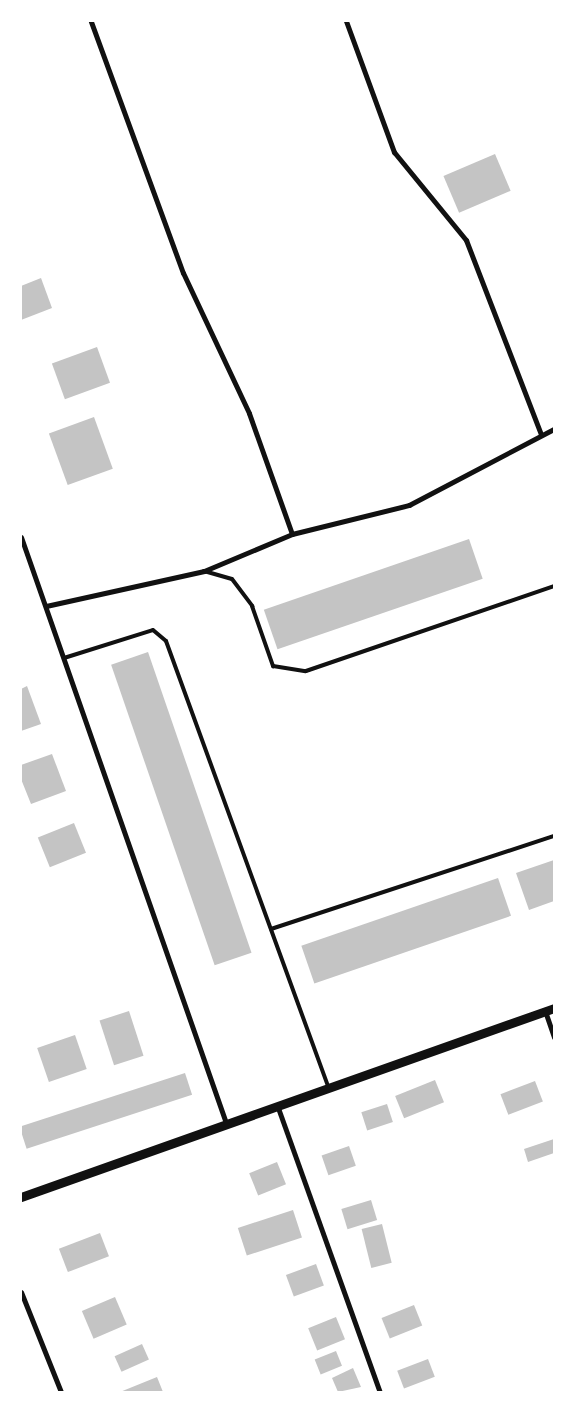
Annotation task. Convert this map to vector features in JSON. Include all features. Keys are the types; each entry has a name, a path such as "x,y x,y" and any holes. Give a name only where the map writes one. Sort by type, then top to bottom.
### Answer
{"street":[{"path":"91,21 183,273 249,413 292,534"},
{"path":"346,21 394,152 466,240 541,434"},
{"path":"46,606 204,571 292,534 409,505 541,434 554,429"},
{"path":"21,537 226,1122"},
{"path":"21,1196 328,1086 549,1010 554,1037"},
{"path":"277,1104 380,1392"},
{"path":"21,1292 61,1392"}],"lane":[{"path":"204,571 232,579 252,606 273,666 306,671 554,586"},
{"path":"64,658 153,630 166,641 328,1086"},
{"path":"271,929 554,836"}],"building":[{"path":"495,154 511,191 459,213 443,176"},
{"path":"41,278 52,308 21,320 21,286"},
{"path":"97,347 110,383 65,399 52,363"},
{"path":"94,417 113,469 68,485 49,433"},
{"path":"469,539 483,579 277,649 264,610"},
{"path":"148,652 252,953 215,965 111,665"},
{"path":"27,686 41,724 21,731 21,689"},
{"path":"52,754 66,791 31,804 21,779 21,765"},
{"path":"74,823 86,853 50,867 38,838"},
{"path":"554,860 554,901 529,910 516,873"},
{"path":"498,878 511,916 314,984 301,946"},
{"path":"129,1011 144,1056 114,1065 100,1021"},
{"path":"75,1035 87,1069 49,1082 37,1048"},
{"path":"185,1073 192,1095 27,1149 21,1126"},
{"path":"435,1080 444,1102 404,1118 395,1096"},
{"path":"535,1081 543,1102 508,1115 500,1094"},
{"path":"387,1104 393,1122 367,1130 361,1112"},
{"path":"554,1139 554,1153 528,1162 524,1149"},
{"path":"349,1146 356,1166 328,1175 322,1155"},
{"path":"277,1162 286,1184 258,1195 249,1173"},
{"path":"371,1200 377,1220 347,1229 341,1209"},
{"path":"293,1210 302,1238 247,1256 238,1228"},
{"path":"382,1224 392,1263 371,1268 362,1229"},
{"path":"100,1233 109,1256 68,1272 59,1249"},
{"path":"316,1264 324,1286 294,1297 286,1275"},
{"path":"115,1297 127,1325 94,1339 82,1311"},
{"path":"414,1305 422,1325 390,1339 382,1318"},
{"path":"336,1317 345,1339 317,1350 308,1328"},
{"path":"142,1344 149,1360 122,1372 115,1356"},
{"path":"336,1351 342,1366 321,1374 315,1360"},
{"path":"428,1359 435,1377 404,1389 397,1371"},
{"path":"353,1368 361,1387 338,1392 332,1378"},
{"path":"157,1377 163,1392 120,1392"}]}
